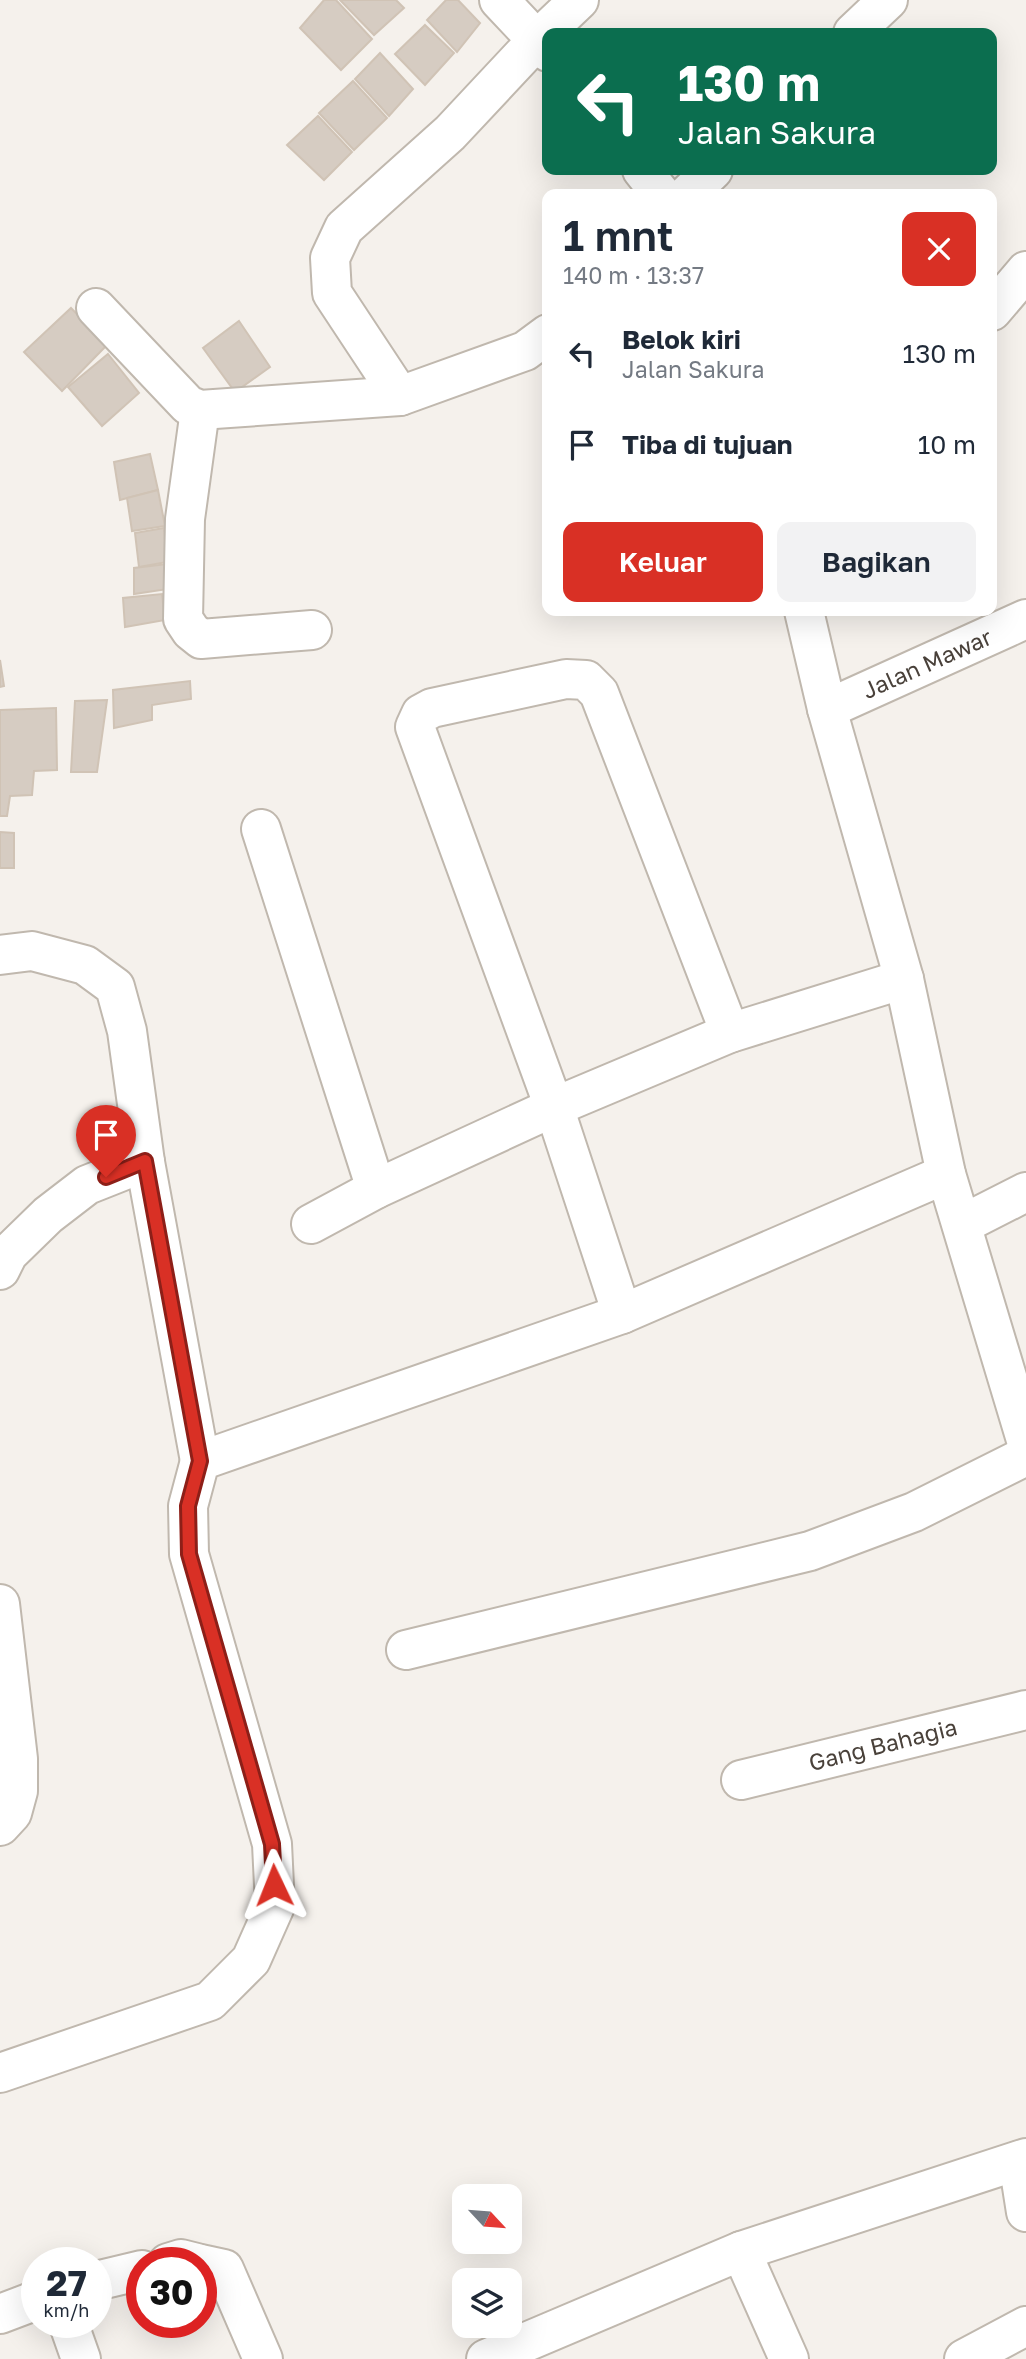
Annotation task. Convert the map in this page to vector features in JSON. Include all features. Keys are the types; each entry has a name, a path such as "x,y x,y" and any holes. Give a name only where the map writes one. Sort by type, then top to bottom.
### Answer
{"street":[{"path":"499,0 542,45"},
{"path":"557,28 579,0"},
{"path":"858,28 888,0"},
{"path":"400,396 331,293 330,258 344,228 542,47"},
{"path":"646,175 657,189"},
{"path":"693,189 708,175"},
{"path":"997,305 1026,271"},
{"path":"96,308 188,405 200,410 400,396 525,351 542,338"},
{"path":"200,410 185,519 183,619 201,639 312,629"},
{"path":"805,616 827,709 904,979 946,1174 1026,1440"},
{"name":"Jalan Mawar","path":"827,709 1026,619"},
{"path":"622,1314 554,1107 415,727 421,714 432,708 566,678 586,680 599,693 730,1033"},
{"path":"261,830 376,1189"},
{"path":"0,956 32,951 85,965 115,987 127,1031 145,1161 200,1461 188,1506 189,1554 272,1844 275,1906 251,1960 210,2001 0,2073"},
{"path":"311,1224 376,1189 554,1107 730,1033 904,979"},
{"path":"0,1270 8,1254 48,1215 87,1185 145,1161"},
{"path":"200,1461 622,1314 946,1174"},
{"path":"963,1224 1026,1192"},
{"path":"406,1650 810,1551 914,1512 1026,1456"},
{"path":"0,1604 18,1759 19,1791 12,1813 0,1826"},
{"name":"Gang Bahagia","path":"741,1780 1026,1710"},
{"path":"486,2359 741,2251 1022,2160 1026,2212"},
{"path":"741,2251 789,2359"},
{"path":"217,2267 224,2269 263,2359"},
{"path":"0,2314 21,2306"},
{"path":"964,2359 1026,2326"},
{"path":"74,2338 81,2359"}],"building":[{"path":"324,0 336,0 372,39 341,70 300,28"},
{"path":"340,0 396,0 404,8 374,35"},
{"path":"446,0 458,0 480,23 457,52 427,20"},
{"path":"425,25 454,53 425,85 395,54"},
{"path":"380,53 413,89 389,116 355,79"},
{"path":"353,81 387,118 354,150 319,113"},
{"path":"318,116 352,152 324,180 287,145"},
{"path":"71,308 107,345 62,391 24,352"},
{"path":"239,321 270,367 235,392 203,348"},
{"path":"108,354 139,393 102,426 68,387"},
{"path":"150,454 158,490 120,500 114,462"},
{"path":"158,490 165,526 132,531 127,498"},
{"path":"164,528 167,562 139,567 135,533"},
{"path":"167,564 168,589 134,594 134,568"},
{"path":"162,594 165,620 125,627 123,598"},
{"path":"0,660 4,686 0,687"},
{"path":"190,681 191,699 152,705 152,720 114,728 113,690"},
{"path":"107,700 97,772 71,772 75,701"},
{"path":"56,708 57,770 34,771 32,795 10,796 7,816 0,816 0,710"},
{"path":"0,832 14,833 14,868 0,868"}],"route":[{"path":"106,1177 145,1161 200,1461 188,1506 189,1554 272,1844 274,1885"}]}
